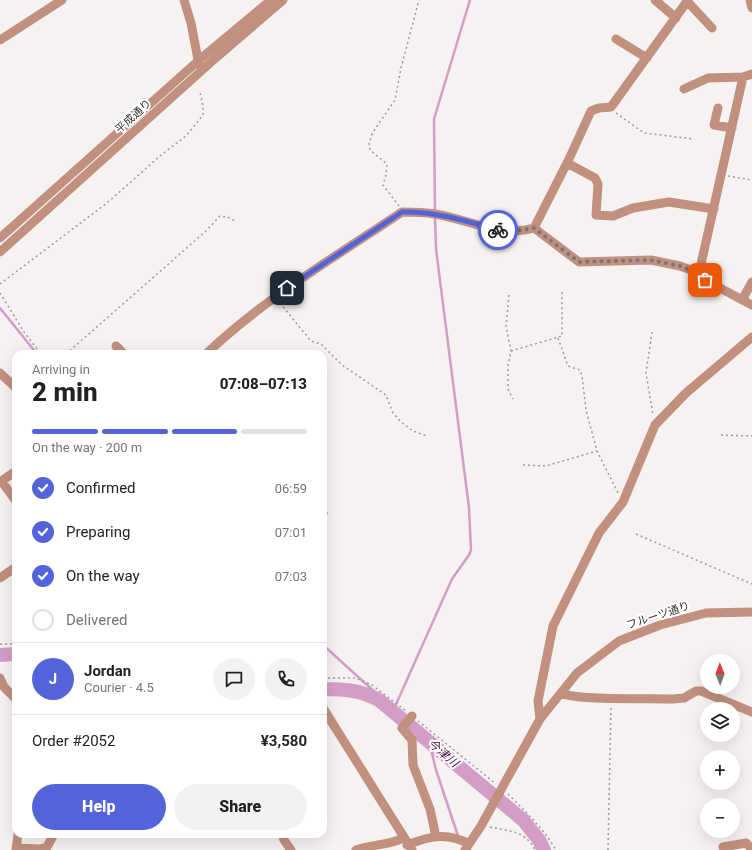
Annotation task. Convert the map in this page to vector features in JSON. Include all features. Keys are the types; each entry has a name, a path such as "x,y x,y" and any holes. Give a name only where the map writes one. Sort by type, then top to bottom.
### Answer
{"street":[{"path":"0,40 62,0"},
{"path":"184,0 191,23 200,72"},
{"name":"平成通り","path":"0,238 198,61 271,0"},
{"name":"平成通り","path":"0,252 200,72 283,0"},
{"path":"654,0 676,18"},
{"path":"750,0 752,8"},
{"path":"210,350 240,323 299,279 402,212 421,211 501,230 526,230 534,228 591,111 599,108 611,108 687,1 712,28"},
{"path":"616,39 647,58"},
{"path":"699,273 732,128 752,69"},
{"path":"684,89 708,78 749,75"},
{"path":"718,108 714,125 732,128"},
{"path":"567,163 595,178 598,184 596,215 613,216 633,208 669,202 714,209"},
{"path":"534,228 579,262 651,260 680,266 699,273 705,280 752,305"},
{"path":"742,300 752,282"},
{"path":"540,719 538,701 553,626 599,533 623,502 655,425 686,393 752,337"},
{"path":"116,346 120,350"},
{"path":"0,373 12,384"},
{"path":"12,474 1,482 12,496"},
{"path":"0,578 12,570"},
{"name":"フルーツ通り","path":"482,823 540,719 577,673 619,641 660,625 706,612 752,612"},
{"path":"0,678 4,687 12,695"},
{"path":"561,693 566,696 611,698 679,698 700,691 752,712"},
{"path":"327,716 407,844"},
{"path":"412,716 402,728 412,740 413,765 430,808 436,837"},
{"path":"356,850 363,847 407,844 446,835 456,837 467,847 482,823"},
{"path":"17,838 16,849 40,849 47,847 52,838"},
{"path":"283,838 291,850"},
{"path":"723,847 746,843 752,848"}],"path":[{"path":"402,212 398,204 383,185 387,164 370,150 369,143 373,132 395,100 401,68 419,0"},
{"path":"0,284 101,208 155,160 186,136 203,115 200,92"},
{"path":"611,108 614,113 644,133 694,139"},
{"path":"721,174 752,180"},
{"path":"71,350 206,232 220,216 228,217 235,221"},
{"path":"512,351 562,336 562,291"},
{"path":"0,293 24,332 38,350"},
{"path":"509,295 506,327 512,351 508,365 508,389 513,399"},
{"path":"275,297 311,341 321,344 342,365 386,395 392,413 413,431 427,436"},
{"path":"652,332 646,373 655,425"},
{"path":"558,338 568,366 580,370 586,410 597,451 623,502"},
{"path":"721,435 752,436"},
{"path":"523,465 546,466 597,451"},
{"path":"327,513 330,516"},
{"path":"636,534 752,584"},
{"path":"0,644 12,644"},
{"path":"327,678 355,678 366,682 412,716 502,789 535,820 556,850"},
{"path":"608,850 611,698"},
{"path":"482,823 520,833 525,836 535,850"}],"waterway":[{"path":"435,212 434,119 470,0"},
{"path":"393,711 452,579 471,550 469,508 436,249 435,217"},
{"path":"0,308 34,350"},
{"path":"327,649 377,694 395,707"},
{"name":"今津川","path":"0,655 12,654"},
{"name":"今津川","path":"327,689 352,691 365,694 379,700 523,820 539,840 544,850"},
{"path":"429,741 436,770 458,836"}],"way so far":[{"path":"498,230 515,231 534,228 579,262 651,260 680,266 699,273 705,280"}],"route":[{"path":"287,288 402,212 421,211 498,230"}]}
